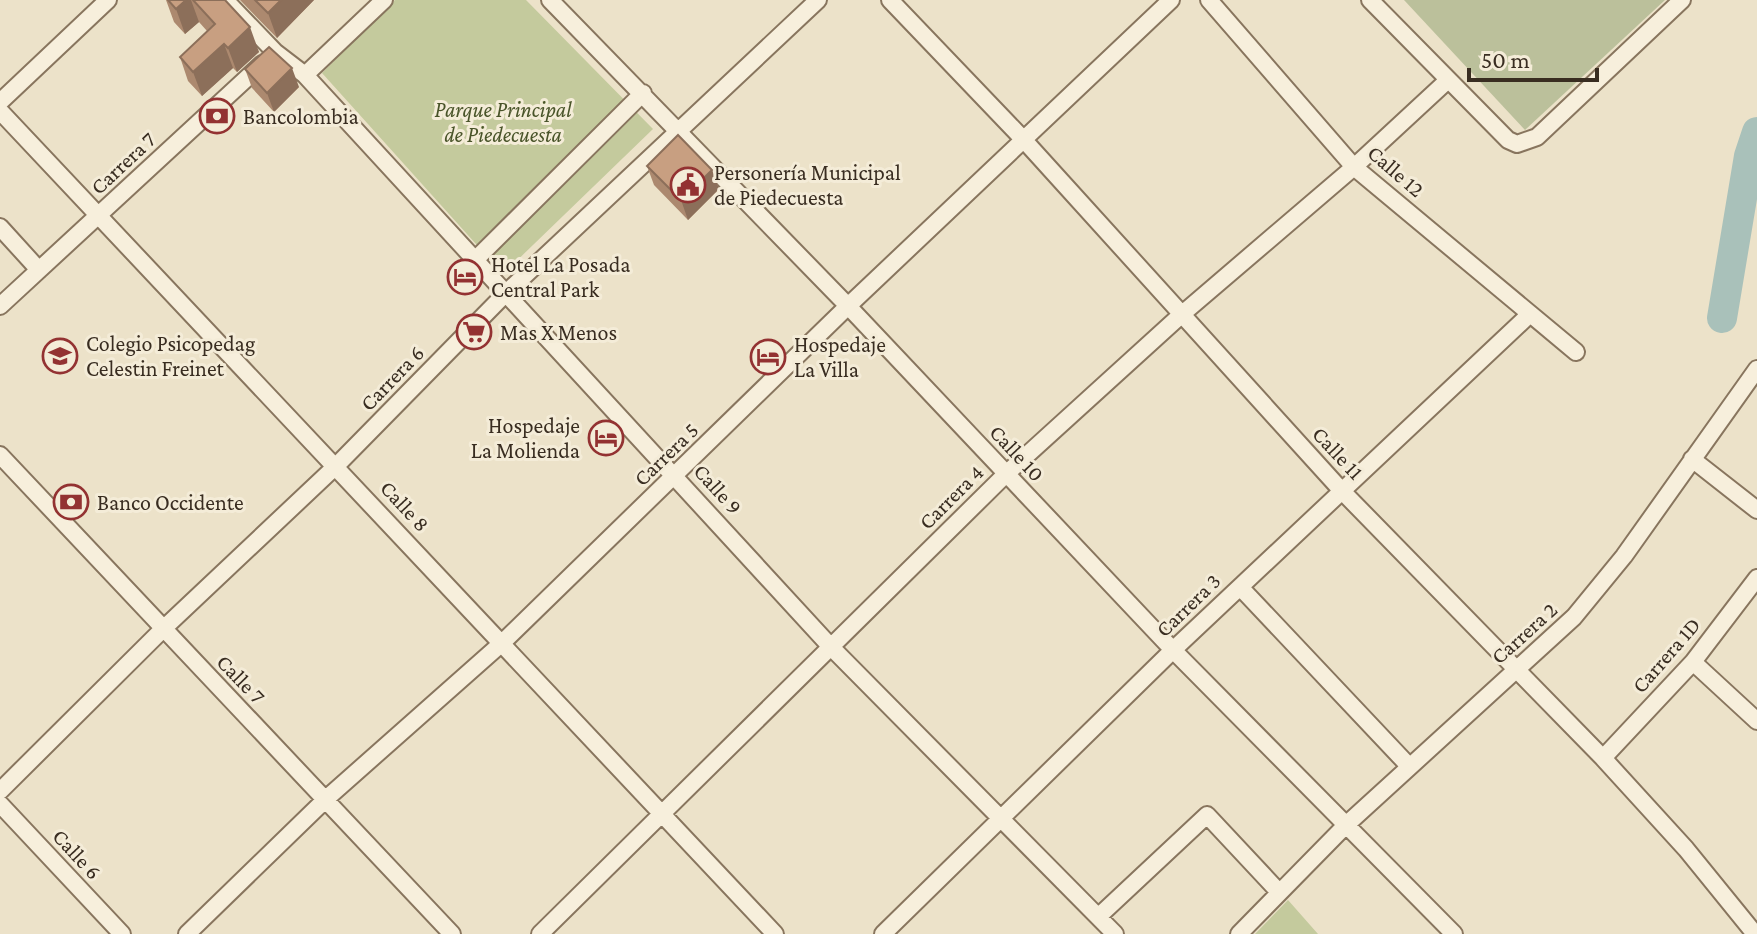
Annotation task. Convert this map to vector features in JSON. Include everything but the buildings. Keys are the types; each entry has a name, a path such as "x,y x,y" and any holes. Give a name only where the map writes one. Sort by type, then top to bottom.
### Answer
{"street":[{"path":"0,102 108,0"},
{"name":"Calle 9","path":"225,0 275,52 305,75 831,647 1115,934"},
{"path":"305,75 384,0"},
{"name":"Calle 10","path":"550,0 848,306 1173,650 1454,934"},
{"name":"Carrera 6","path":"0,791 162,630 337,465 505,294 818,0"},
{"name":"Calle 11","path":"890,0 1023,139 1342,491 1603,758 1686,849 1755,934"},
{"name":"Carrera 5","path":"187,934 327,798 502,643 848,306 1171,0"},
{"name":"Calle 12","path":"1209,0 1354,167 1576,352"},
{"path":"1370,0 1508,140 1517,144 1537,137 1682,0"},
{"name":"Carrera 7","path":"0,306 275,52"},
{"name":"Carrera 4","path":"540,934 1006,474 1448,80"},
{"path":"475,260 643,93"},
{"name":"Calle 8","path":"0,111 337,465 660,815 775,934"},
{"path":"0,227 39,270"},
{"name":"Carrera 3","path":"883,934 900,921 1000,818 1173,650 1530,314"},
{"name":"Carrera 2","path":"1239,934 1346,825 1574,617 1624,556 1757,369"},
{"name":"Calle 7","path":"0,455 162,630 327,798 452,934"},
{"path":"1692,459 1757,510"},
{"name":"Carrera 1D","path":"1603,758 1693,662 1757,578"},
{"path":"1240,587 1409,766"},
{"path":"1693,662 1755,714"},
{"name":"Calle 6","path":"0,804 122,934"},
{"path":"1099,916 1207,815 1279,892"},
{"path":"900,921 913,934"}],"green space":[{"name":"Parque Principal de Piedecuesta","path":"395,0 526,0 653,129 503,274 322,73"},
{"path":"1404,0 1665,0 1525,130"},
{"path":"1288,900 1318,934 1255,934"}],"waterway":[{"path":"1722,318 1749,156 1757,132"}],"place":[{"name":"Bancolombia","path":"217,116"},
{"name":"Personería Municipal de Piedecuesta","path":"688,185"},
{"name":"Hotel La Posada Central Park","path":"465,277"},
{"name":"Mas X Menos","path":"474,332"},
{"name":"Colegio Psicopedag Celestin Freinet","path":"60,356"},
{"name":"Hospedaje La Villa","path":"768,357"},
{"name":"Hospedaje La Molienda","path":"606,438"},
{"name":"Banco Occidente","path":"71,502"}]}
